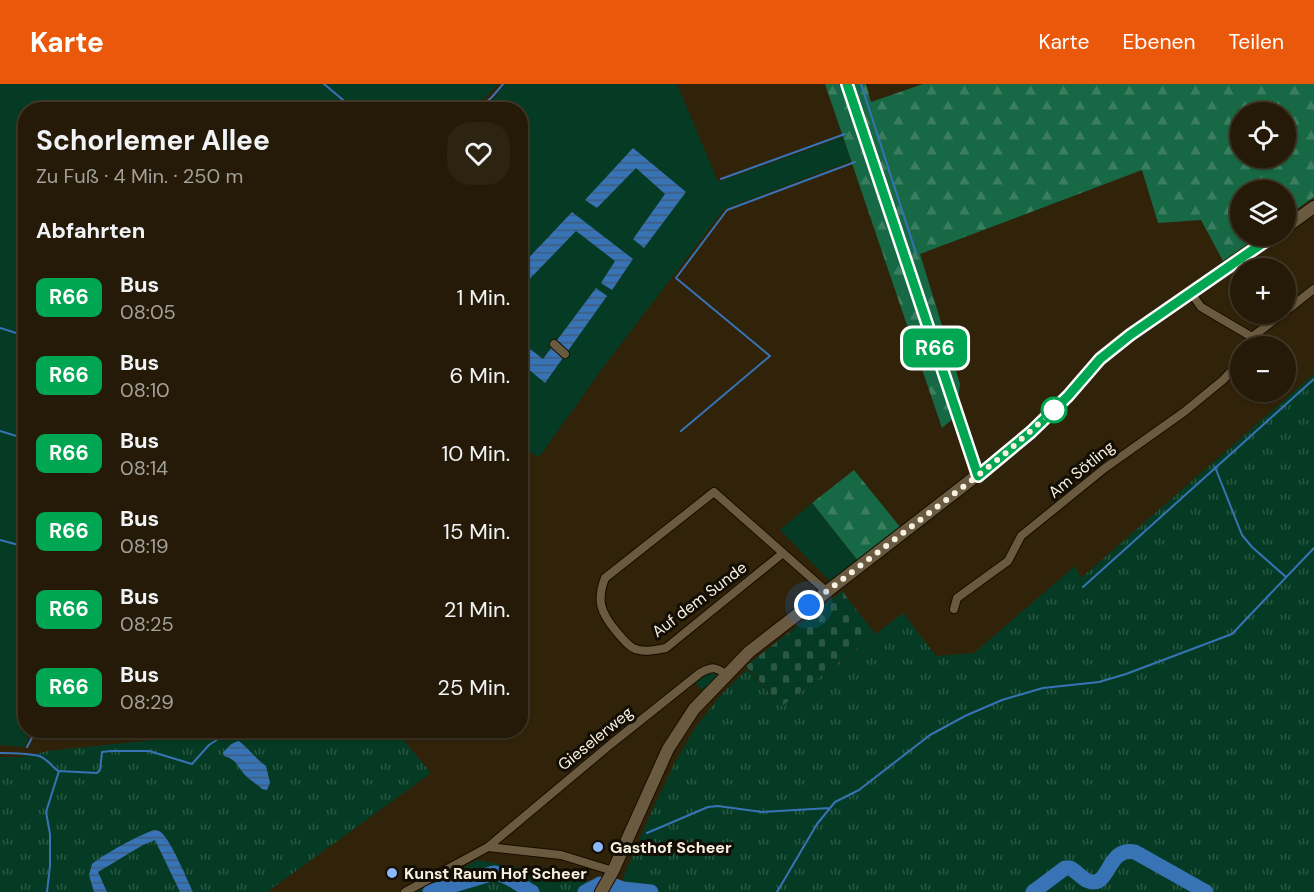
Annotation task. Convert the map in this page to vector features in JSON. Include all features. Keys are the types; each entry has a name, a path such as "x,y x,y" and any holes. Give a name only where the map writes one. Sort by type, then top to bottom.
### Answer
{"street":[{"path":"847,84 978,476"},
{"path":"1296,220 1314,207"},
{"path":"601,892 668,749 694,709 749,652 978,476 1031,432 1068,396 1100,359 1130,335 1259,246"},
{"path":"1296,303 1314,289"},
{"path":"1191,293 1201,307 1250,336"},
{"path":"1253,336 1269,324"},
{"path":"554,344 565,354"},
{"name":"Am Sötling","path":"954,609 957,598 1008,561 1021,536 1104,468 1184,412 1230,373"},
{"name":"Auf dem Sunde","path":"714,492 783,553 666,648 651,651 633,648 605,618 601,607 605,578 714,492"},
{"path":"783,553 826,591"},
{"name":"Gieselerweg","path":"405,892 488,846 700,673 712,668 727,675"},
{"path":"488,846 561,855 611,874"}],"green space":[{"path":"0,84 498,84 480,102 18,102 18,738 28,738 25,747 0,745"},
{"path":"505,84 677,84 718,182 843,137 851,161 724,209 602,369 539,457 528,452 528,102 489,102"},
{"path":"825,84 866,84 871,102 923,84 1314,84 1314,197 1296,210 1296,180 1230,180 1230,246 1245,246 1223,261 1201,220 1158,223 1142,170 920,254 960,384 956,416 942,428"},
{"path":"1314,374 1314,892 621,892 624,875 675,762 695,728 719,697 747,669 782,706 903,613 936,656 974,653 1075,566 1081,578 1282,402 1296,402 1296,390"},
{"path":"854,470 900,527 858,561 812,503"},
{"path":"812,503 858,561 831,582 780,530"},
{"path":"842,591 875,634 782,706 746,666"},
{"path":"716,672 717,677 704,692 694,681 707,673"},
{"path":"172,738 402,738 431,773 267,892 0,892 0,757 21,757 48,751"},
{"path":"478,860 597,883 593,892 416,892"}],"water":[{"path":"633,148 686,192 644,248 633,239 665,194 636,168 597,208 585,200"},
{"path":"572,212 633,259 612,290 601,283 615,261 576,231 528,281 528,259"},
{"path":"596,288 607,296 545,383 528,369 528,347 543,359"},
{"path":"239,741 266,766 270,783 267,790 262,789 246,776 235,762 224,756 223,753 228,747"},
{"path":"154,830 163,834 168,841 193,892 180,892 155,840 98,872 107,892 94,892 89,875 92,864 122,845"}],"waterway":[{"path":"324,84 345,102"},
{"path":"486,102 503,84"},
{"path":"861,84 916,253"},
{"path":"721,179 845,134"},
{"path":"681,431 770,356 676,278 727,210 855,162"},
{"path":"0,328 18,334"},
{"path":"1083,587 1314,379"},
{"path":"0,431 18,437"},
{"path":"1215,467 1242,535 1286,577"},
{"path":"0,540 18,545"},
{"path":"777,892 817,824 835,802 859,790 930,735 1002,700 1043,688 1099,682 1232,634 1314,548"},
{"path":"27,747 32,738"},
{"path":"47,892 50,834 46,812 59,771 97,773 100,770 102,752 111,751 149,751 192,764 209,745 220,738"},
{"path":"0,753 39,756 47,760 58,771"},
{"path":"647,833 708,807 718,806 762,812 830,808"},
{"path":"1033,892 1065,868 1072,869 1086,880 1094,882 1100,880 1113,861 1125,852 1135,852 1206,892"},
{"path":"430,892 494,873 509,878 532,892"},
{"path":"585,892 600,884 651,892"}],"bus line":[{"name":"R66","path":"847,84 978,476 1031,432 1068,396 1100,359 1130,335 1259,246"}],"place":[{"name":"Gasthof Scheer","path":"598,847"},
{"name":"Kunst Raum Hof Scheer","path":"392,873"}],"route":[{"path":"809,605 967,484 1031,432 1054,410"}]}
